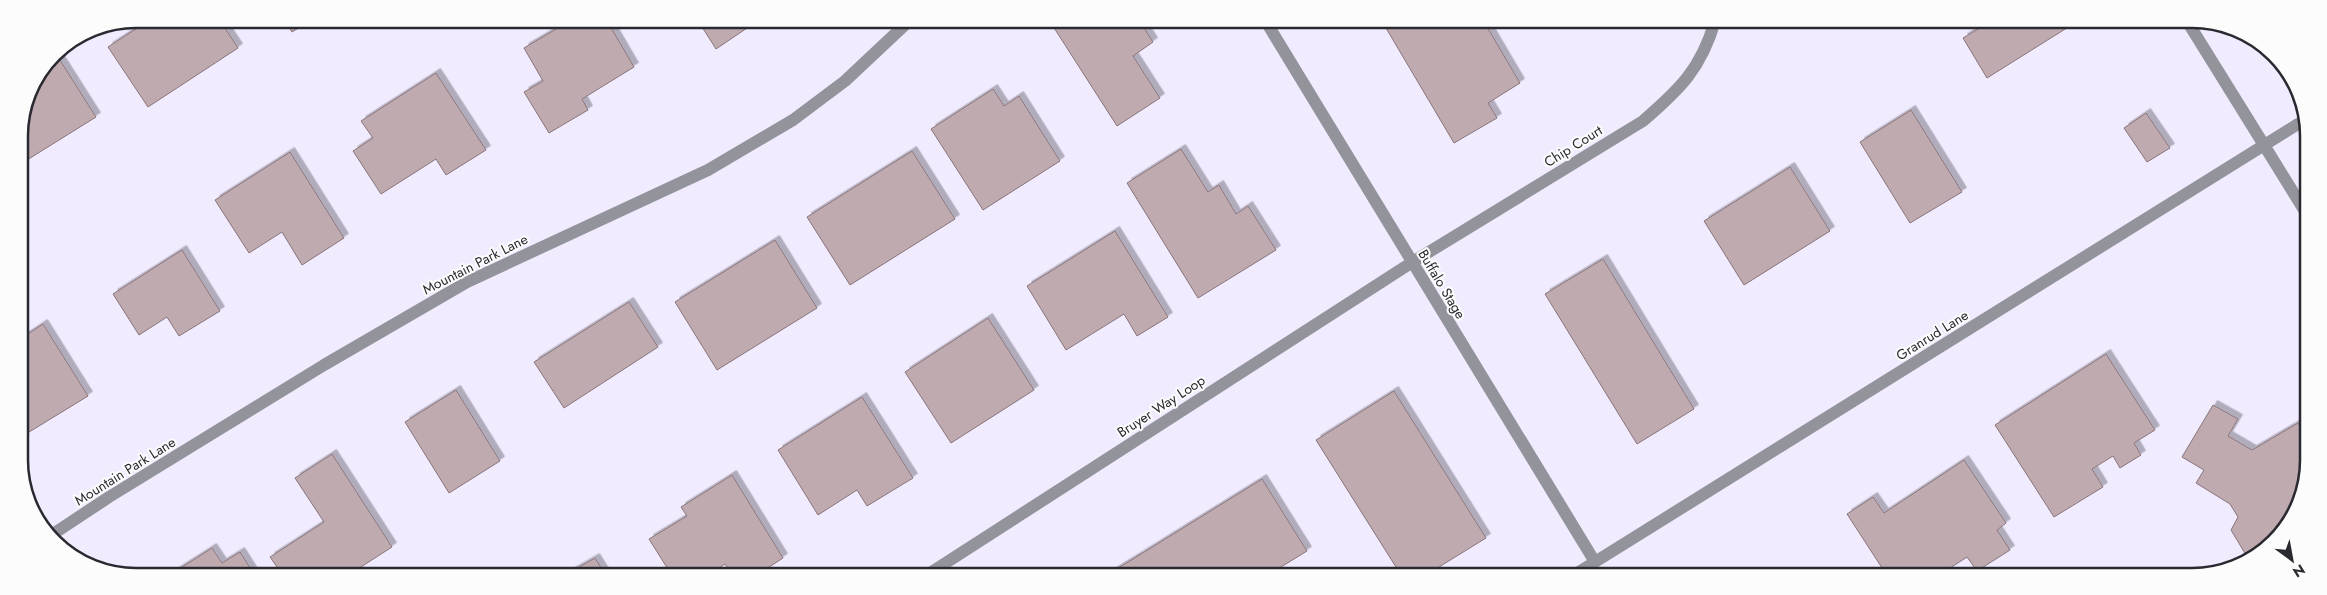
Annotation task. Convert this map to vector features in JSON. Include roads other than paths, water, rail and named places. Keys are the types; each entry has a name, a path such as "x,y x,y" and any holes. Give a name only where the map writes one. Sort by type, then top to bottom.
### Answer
{"street":[{"name":"Mountain Park Lane","path":"56,532 324,365 467,282 708,170 792,120 844,81 901,28"},
{"name":"Buffalo Stage","path":"1270,28 1595,562"},
{"name":"Chip Court","path":"1412,263 1642,121 1669,98 1692,74 1707,46 1713,28"},
{"path":"2191,28 2300,203"},
{"name":"Granrud Lane","path":"1586,567 2299,123"},
{"name":"Bruyer Way Loop","path":"938,568 1412,263"}]}
